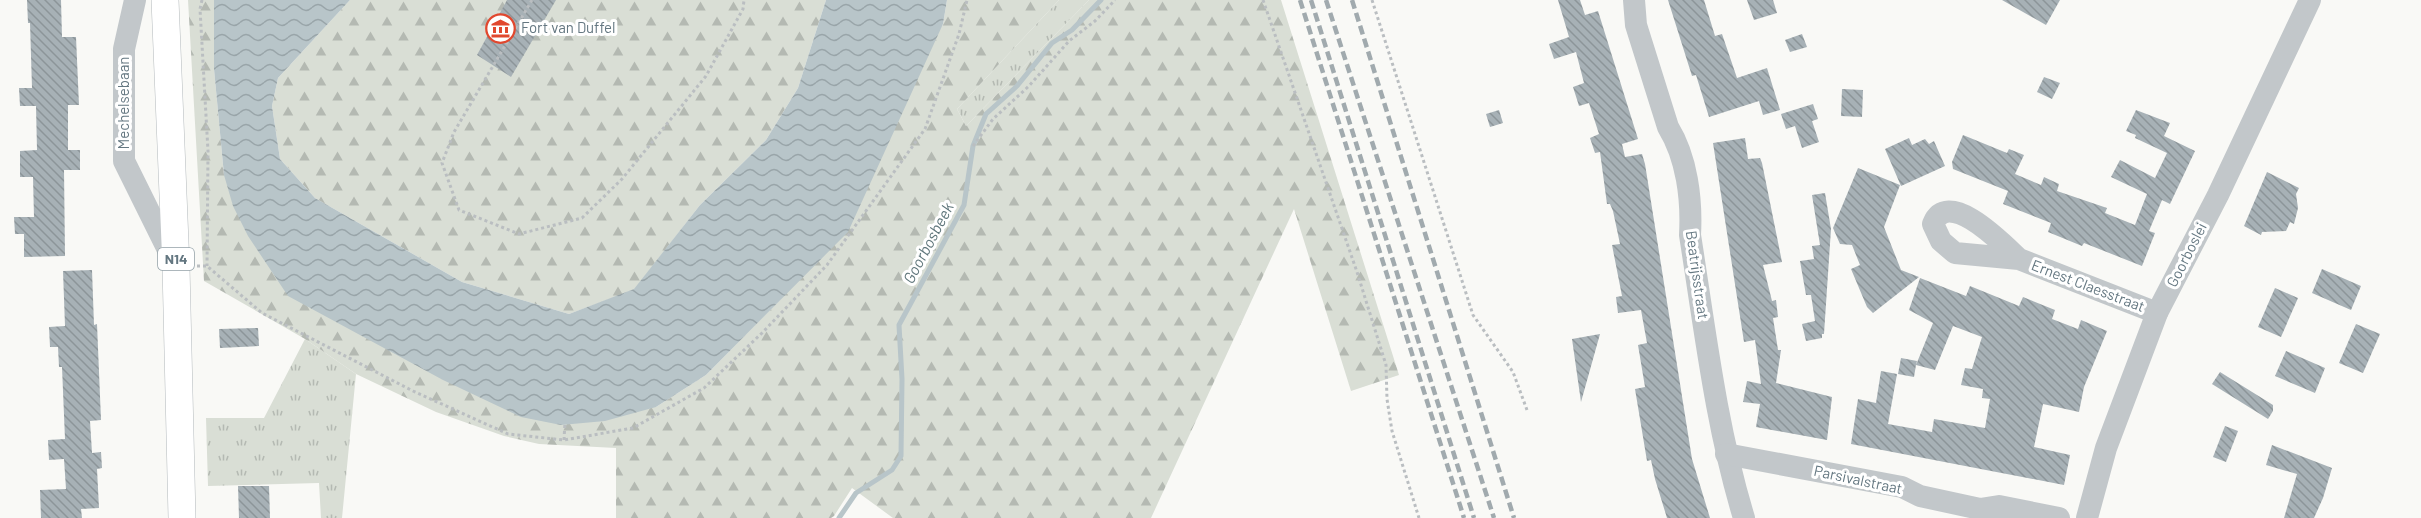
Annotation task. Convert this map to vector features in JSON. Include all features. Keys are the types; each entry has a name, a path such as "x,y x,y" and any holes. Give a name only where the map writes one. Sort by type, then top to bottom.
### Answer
{"main road":[{"name":"Mechelsebaan","path":"165,0 176,267 182,518"}],"street":[{"name":"Mechelsebaan","path":"135,0 124,49 124,161 176,267"},
{"name":"Beatrijsstraat","path":"1634,0 1636,25 1668,127 1677,142 1683,161 1692,215 1689,235 1726,454 1744,518"},
{"name":"Goorboslei","path":"2087,518 2106,448 2157,313 2218,195 2310,0"},
{"name":"Ernest Claesstraat","path":"2019,259 2157,313"},
{"name":"Parsivalstraat","path":"1726,454 1902,487 1920,496 1980,509 1999,506 2059,518"}],"path":[{"path":"202,0 200,9 208,151 207,266 262,313 413,391 508,434 564,440 633,428 704,388 762,333 827,265 925,129 959,34 967,0"},
{"path":"532,0 454,132 442,163 459,210 519,234 582,218 622,180 706,76 743,9 744,0"},
{"path":"974,146 993,119 1029,86 1069,41 1095,21 1115,0"},
{"path":"1263,0 1357,272 1386,365 1387,399 1392,431 1419,518"},
{"path":"1372,0 1473,315 1513,372 1527,410"},
{"path":"564,440 566,422"}],"green space":[{"path":"188,0 214,0 214,69 224,175 656,407 706,375 781,299 943,24 947,0 1059,0 957,109 966,126 1089,0 1281,0 1399,375 1351,391 1294,209 1151,518 893,518 852,488 831,518 616,518 616,448 539,444 504,436 436,412 356,374 305,339 204,281"},
{"path":"350,0 826,0 798,88 766,140 700,205 634,290 569,314 462,282 315,198 280,159 272,106 278,78"},
{"path":"1059,0 1089,0 966,126 957,109"},
{"path":"305,339 356,374 342,518 321,518 319,483 208,486 206,418 264,418"}],"water":[{"path":"214,0 350,0 278,78 272,106 280,159 315,198 462,282 569,314 634,289 700,205 766,140 798,88 826,0 947,0 943,24 848,232 706,375 656,407 605,421 561,425 521,417 443,380 288,296 248,236 233,206 224,175 214,69"}],"building":[{"path":"27,0 61,0 62,37 76,37 79,105 68,105 68,150 80,150 80,170 64,170 65,256 24,257 24,234 15,234 14,217 34,217 33,177 20,177 20,151 37,150 36,106 20,106 19,88 32,88"},
{"path":"507,0 556,0 511,77 477,55"},
{"path":"1558,0 1580,0 1585,15 1598,11 1638,139 1622,144 1625,157 1642,154 1645,164 1692,459 1710,518 1667,518 1651,460 1647,461 1635,389 1645,387 1638,345 1647,343 1641,310 1618,313 1616,297 1622,296 1612,245 1620,244 1613,211 1610,204 1607,204 1600,152 1595,153 1590,138 1599,134 1589,103 1579,106 1573,87 1584,83 1576,52 1554,59 1549,44 1569,37"},
{"path":"1668,0 1704,0 1715,36 1722,34 1737,78 1767,68 1780,110 1763,115 1759,101 1709,117 1696,75 1692,76"},
{"path":"1747,0 1773,0 1777,13 1754,20"},
{"path":"2002,0 2060,0 2046,25"},
{"path":"1802,34 1807,47 1790,52 1785,40"},
{"path":"2044,77 2060,83 2052,99 2037,92"},
{"path":"1842,89 1863,90 1862,117 1841,116"},
{"path":"1813,104 1818,119 1812,121 1819,142 1802,148 1795,126 1786,129 1781,114"},
{"path":"1499,110 1503,123 1490,127 1486,114"},
{"path":"2136,110 2170,123 2164,136 2195,151 2170,204 2162,200 2149,231 2155,233 2142,266 2084,243 2082,246 2048,232 2051,223 2003,204 2008,191 1953,169 1952,162 1963,135 2007,153 2009,149 2024,155 2015,174 2041,185 2044,177 2059,184 2057,191 2107,208 2105,213 2135,225 2147,194 2111,177 2120,160 2155,178 2167,153 2135,138 2136,135 2126,131"},
{"path":"1745,138 1748,159 1760,158 1762,163 1782,262 1763,265 1772,301 1776,300 1778,317 1773,318 1778,350 1781,350 1776,383 1832,397 1827,440 1756,427 1760,404 1743,402 1747,381 1761,384 1755,340 1744,342 1713,143"},
{"path":"1909,138 1912,145 1925,139 1929,144 1934,141 1945,166 1901,186 1885,149"},
{"path":"1858,168 1900,185 1884,227 1901,270 1919,277 1873,313 1867,307 1851,269 1860,265 1852,245 1840,244 1833,228"},
{"path":"2267,172 2299,188 2296,194 2298,208 2294,224 2290,222 2286,231 2262,232 2261,235 2244,226"},
{"path":"1825,193 1831,229 1824,334 1822,338 1806,341 1802,324 1815,321 1811,295 1806,295 1800,261 1814,259 1812,246 1820,245 1812,195"},
{"path":"2322,269 2361,286 2351,310 2312,293"},
{"path":"92,270 101,420 90,421 92,453 101,452 102,468 97,469 99,508 81,509 82,518 41,518 40,490 66,489 64,459 49,460 48,440 65,439 62,367 59,367 58,347 50,347 49,327 65,326 63,271"},
{"path":"1920,278 1966,296 1970,286 2019,306 2023,297 2055,310 2052,319 2078,329 2081,320 2107,331 2084,387 2079,412 2043,404 2034,447 2070,455 2064,485 1851,444 1858,399 1876,403 1881,371 1897,374 1888,424 1932,432 1934,419 1985,428 1990,399 1982,398 1983,389 1961,385 1965,368 1972,369 1982,337 1953,326 1935,370 1916,365 1933,323 1909,310"},
{"path":"2275,288 2298,298 2281,337 2258,327"},
{"path":"2356,324 2380,334 2363,373 2339,363"},
{"path":"258,328 259,346 220,348 219,329"},
{"path":"1600,334 1581,402 1572,339"},
{"path":"2286,351 2325,368 2315,393 2275,376"},
{"path":"1901,358 1917,361 1914,377 1898,374"},
{"path":"2220,372 2273,405 2273,411 2268,419 2212,384"},
{"path":"2225,426 2238,431 2226,462 2213,457"},
{"path":"2272,445 2332,468 2314,518 2284,518 2297,474 2266,465"},
{"path":"238,486 269,486 270,518 239,518"}],"waterway":[{"name":"Goorbosbeek","path":"839,518 856,493 892,470 901,456 902,379 899,325 964,205 973,146 986,114 1017,86 1052,43 1072,30 1101,0"}],"railway":[{"path":"1300,0 1464,518"},
{"path":"1311,0 1474,518"},
{"path":"1326,0 1494,518"},
{"path":"1352,0 1514,518"}],"place":[{"name":"Fort van Duffel","path":"500,28"}]}
